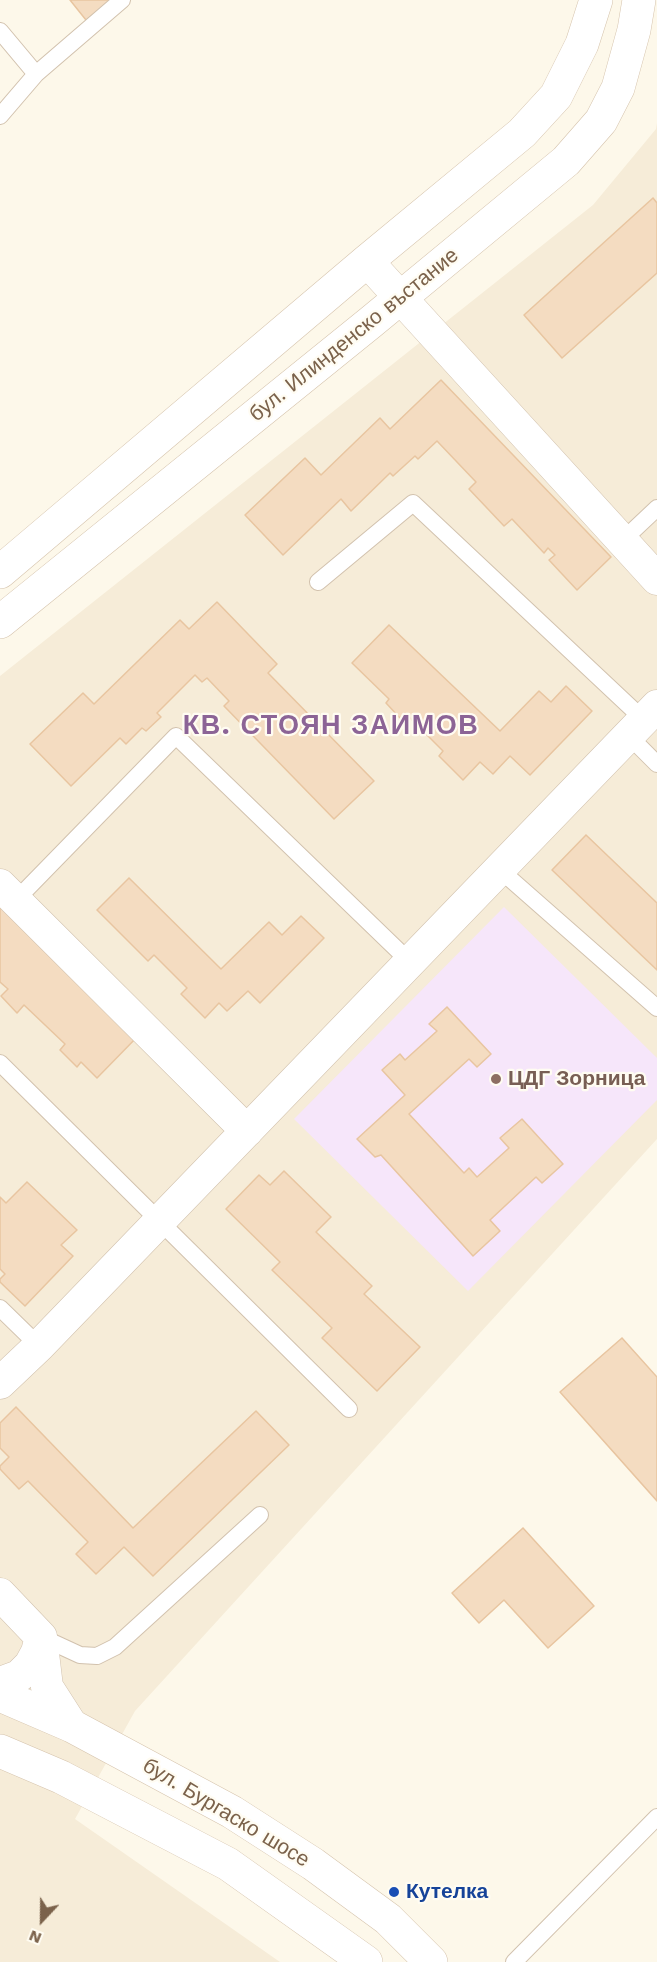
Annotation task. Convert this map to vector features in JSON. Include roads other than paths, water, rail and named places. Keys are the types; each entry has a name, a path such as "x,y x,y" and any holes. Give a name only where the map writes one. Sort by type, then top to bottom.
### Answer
{"main road":[{"path":"0,572 367,261 522,133 556,96 582,44 596,0"},
{"name":"бул. Илинденско въстание","path":"0,622 566,161 601,121 618,88 634,30 639,0"},
{"name":"бул. Бургаско шосе","path":"0,1695 72,1726 232,1812 313,1864 388,1920 431,1962"},
{"name":"бул. Бургаско шосе","path":"0,1751 61,1777 228,1864 366,1962"}],"street":[{"path":"367,261 657,579"},
{"path":"0,1383 39,1346 643,720"},
{"path":"8,892 247,1131"},
{"path":"0,1594 41,1637 47,1687 72,1726"},
{"path":"0,1683 19,1676 30,1665 38,1652 41,1637"}],"lane":[{"path":"0,116 36,74 122,0"},
{"path":"0,31 36,74"},
{"path":"318,582 412,503 643,720 657,764"},
{"path":"622,541 657,508"},
{"path":"8,892 176,736 410,962"},
{"path":"500,869 657,1008"},
{"path":"0,1063 349,1409"},
{"path":"0,1308 39,1346"},
{"path":"41,1637 80,1655 97,1656 115,1647 260,1515"},
{"path":"514,1962 657,1817"}],"place":[{"name":"ЦДГ Зорница","path":"496,1079"},
{"name":"Кутелка","path":"394,1892"}],"district":[{"name":"КВ. СТОЯН ЗАИМОВ","path":"331,726"}]}
